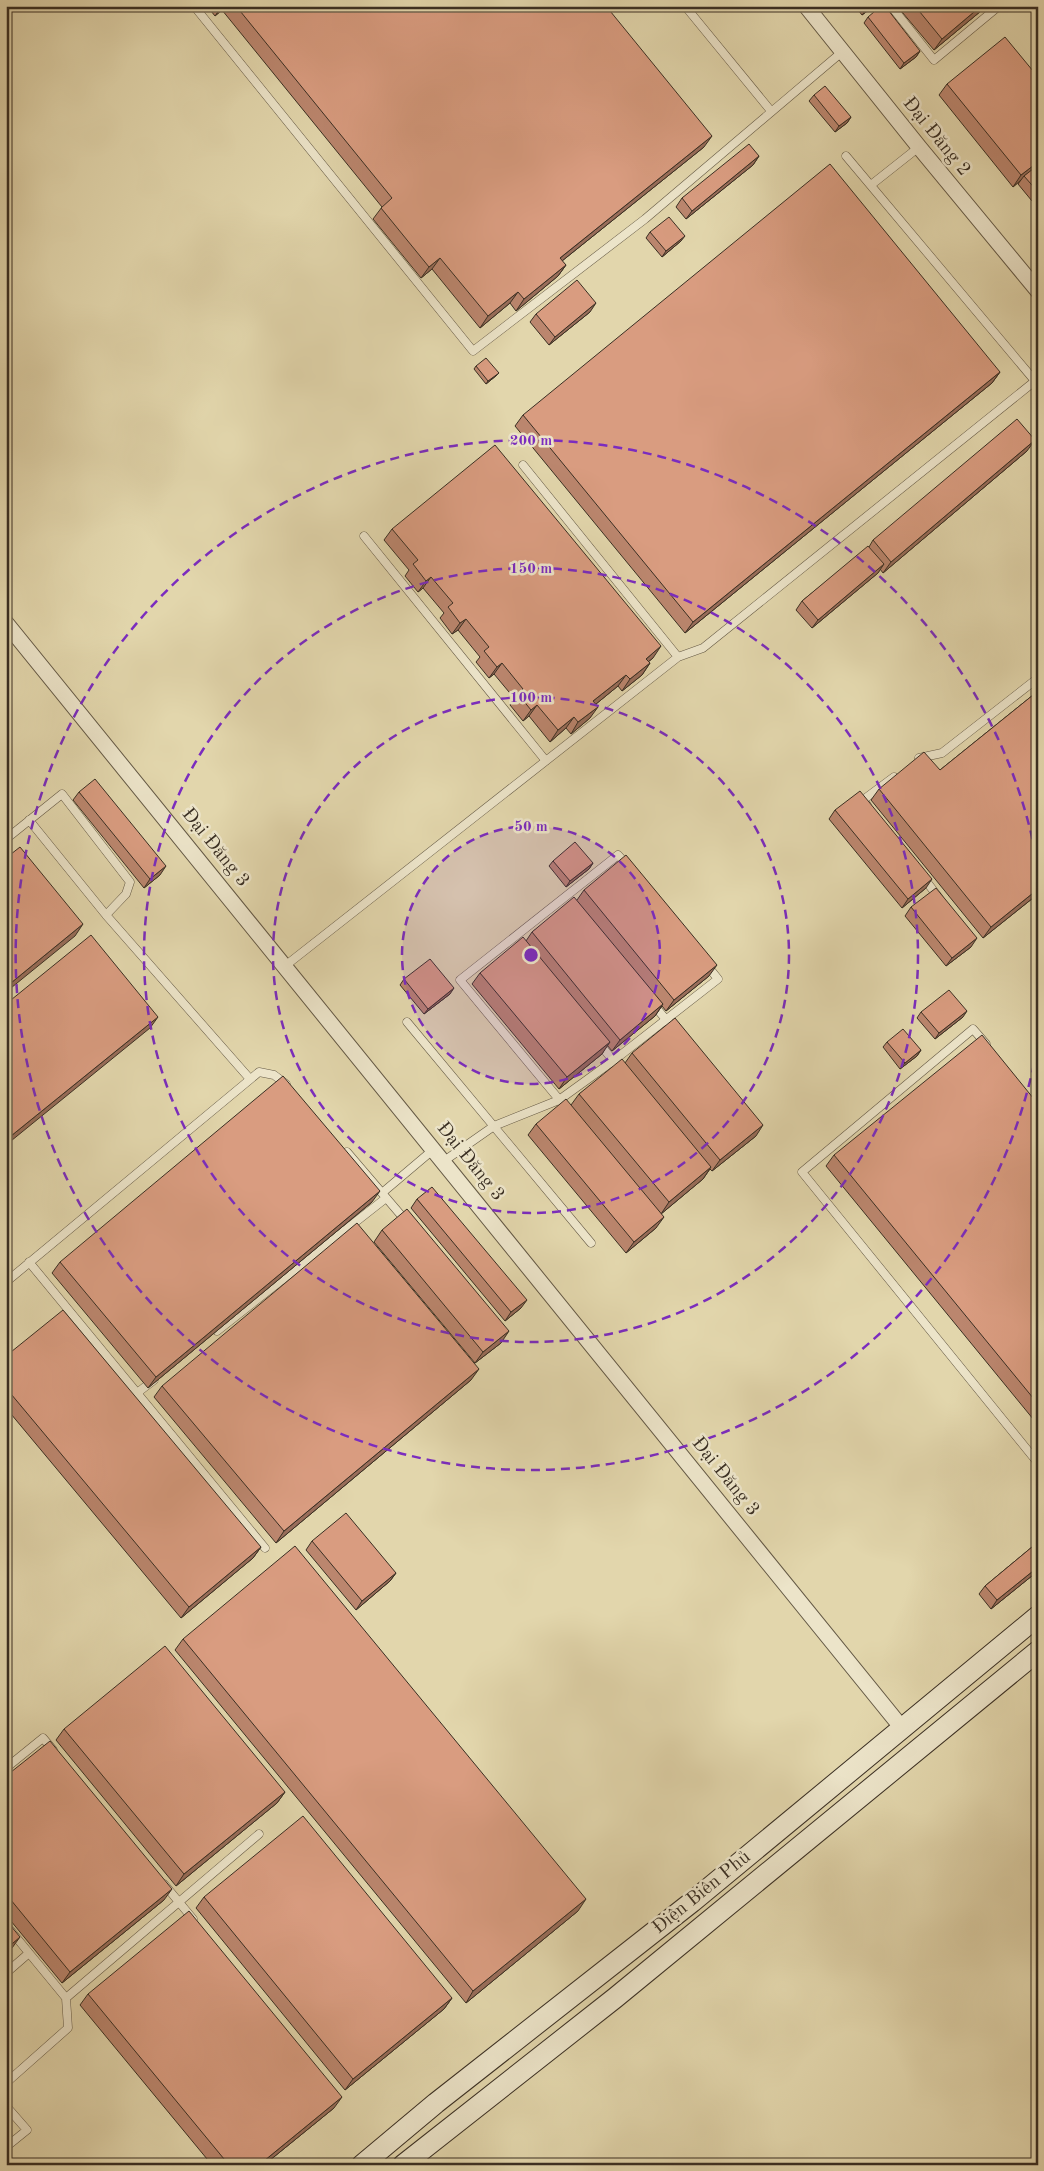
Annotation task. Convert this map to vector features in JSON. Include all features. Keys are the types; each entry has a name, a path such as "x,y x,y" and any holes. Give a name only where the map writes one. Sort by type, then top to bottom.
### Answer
{"main road":[{"name":"Điện Biên Phủ","path":"362,2165 436,2104 692,1902 1038,1616"},
{"name":"Điện Biên Phủ","path":"403,2165 446,2129 622,1992 1038,1651"}],"street":[{"name":"Đại Đăng 2","path":"806,6 1038,291"},
{"name":"Đại Đăng 3","path":"6,623 902,1728"}],"lane":[{"path":"194,6 473,351 645,219 842,52"},
{"path":"685,6 771,111"},
{"path":"891,6 934,60 998,6"},
{"path":"871,186 919,147"},
{"path":"285,966 678,657 703,648 1035,381 846,156"},
{"path":"523,465 678,657"},
{"path":"364,536 546,761"},
{"path":"912,763 919,758 942,753 1038,678"},
{"path":"874,816 863,800 898,774"},
{"path":"6,839 62,794 130,882 126,894 106,915"},
{"path":"29,820 106,915 250,1079"},
{"path":"572,1115 460,980 618,854 631,870"},
{"path":"916,869 946,906"},
{"path":"566,897 572,904"},
{"path":"513,939 520,946"},
{"path":"444,1161 494,1126 559,1100 613,1061 718,979 699,955"},
{"path":"647,996 672,1027"},
{"path":"407,1022 591,1243"},
{"path":"991,1050 973,1029 802,1172 1038,1463"},
{"path":"595,1038 619,1068"},
{"path":"6,1282 259,1072 274,1075 292,1089"},
{"path":"343,1148 412,1228"},
{"path":"206,1339 352,1226 434,1149"},
{"path":"352,1226 358,1234"},
{"path":"29,1262 265,1548"},
{"path":"137,1393 160,1375"},
{"path":"6,1768 43,1738 61,1760"},
{"path":"66,1998 259,1834"},
{"path":"160,1880 197,1924"},
{"path":"6,1925 66,1998 68,2028 6,2083"},
{"path":"6,1973 29,1953"},
{"path":"6,2106 27,2130 6,2147"}],"building":[{"path":"236,6 606,6 712,136 560,258 566,265 524,299 518,292 488,316 440,258 429,267 381,208 392,198"},
{"path":"881,6 885,6 920,51 904,63 868,17"},
{"path":"915,6 981,6 942,39"},
{"path":"1005,37 1038,77 1038,162 1021,175 947,84"},
{"path":"825,86 851,117 839,126 814,95"},
{"path":"749,144 759,156 692,211 682,198"},
{"path":"830,164 1000,372 693,622 523,415"},
{"path":"1038,165 1038,192 1024,176"},
{"path":"669,217 685,236 666,251 650,232"},
{"path":"577,280 596,303 555,337 536,314"},
{"path":"486,358 499,373 488,381 476,366"},
{"path":"1017,419 1035,440 891,562 873,540"},
{"path":"495,445 661,646 646,659 650,663 630,679 626,675 593,701 598,707 578,722 574,717 558,730 537,705 531,710 518,694 523,689 502,663 497,667 484,651 489,647 466,619 460,623 448,607 453,603 431,577 426,581 413,564 418,560 392,529"},
{"path":"868,546 884,564 818,620 802,601"},
{"path":"1038,691 1038,889 991,927 879,789 924,752 940,770"},
{"path":"95,779 166,866 150,879 79,792"},
{"path":"860,791 932,879 908,899 835,810"},
{"path":"575,842 593,863 570,881 553,861"},
{"path":"20,847 83,924 6,987 6,858"},
{"path":"626,855 717,965 674,1000 584,890"},
{"path":"936,888 977,938 952,958 911,907"},
{"path":"574,897 663,1004 620,1040 532,932"},
{"path":"91,935 158,1017 6,1140 6,1004"},
{"path":"523,937 610,1042 567,1077 480,973"},
{"path":"430,959 454,988 428,1009 404,979"},
{"path":"949,990 967,1011 939,1033 921,1012"},
{"path":"675,1018 763,1125 720,1160 632,1053"},
{"path":"903,1029 921,1050 905,1063 887,1042"},
{"path":"982,1035 1038,1104 1038,1404 834,1155"},
{"path":"622,1059 711,1167 669,1202 579,1094"},
{"path":"283,1076 380,1191 156,1377 60,1262"},
{"path":"566,1099 664,1217 634,1242 536,1124"},
{"path":"432,1187 527,1300 511,1312 417,1199"},
{"path":"407,1209 509,1331 483,1352 382,1230"},
{"path":"357,1223 479,1369 284,1531 162,1386"},
{"path":"63,1310 261,1547 189,1607 6,1388 6,1356"},
{"path":"346,1513 396,1573 362,1601 312,1541"},
{"path":"1038,1542 1038,1567 997,1600 985,1586"},
{"path":"295,1546 586,1899 473,1991 183,1639"},
{"path":"165,1646 285,1792 184,1874 64,1729"},
{"path":"50,1741 172,1889 70,1972 6,1894 6,1776"},
{"path":"303,1816 452,1998 353,2079 204,1897"},
{"path":"189,1911 342,2097 259,2165 229,2165 88,1994"},
{"path":"6,1920 20,1937 6,1949"}]}
